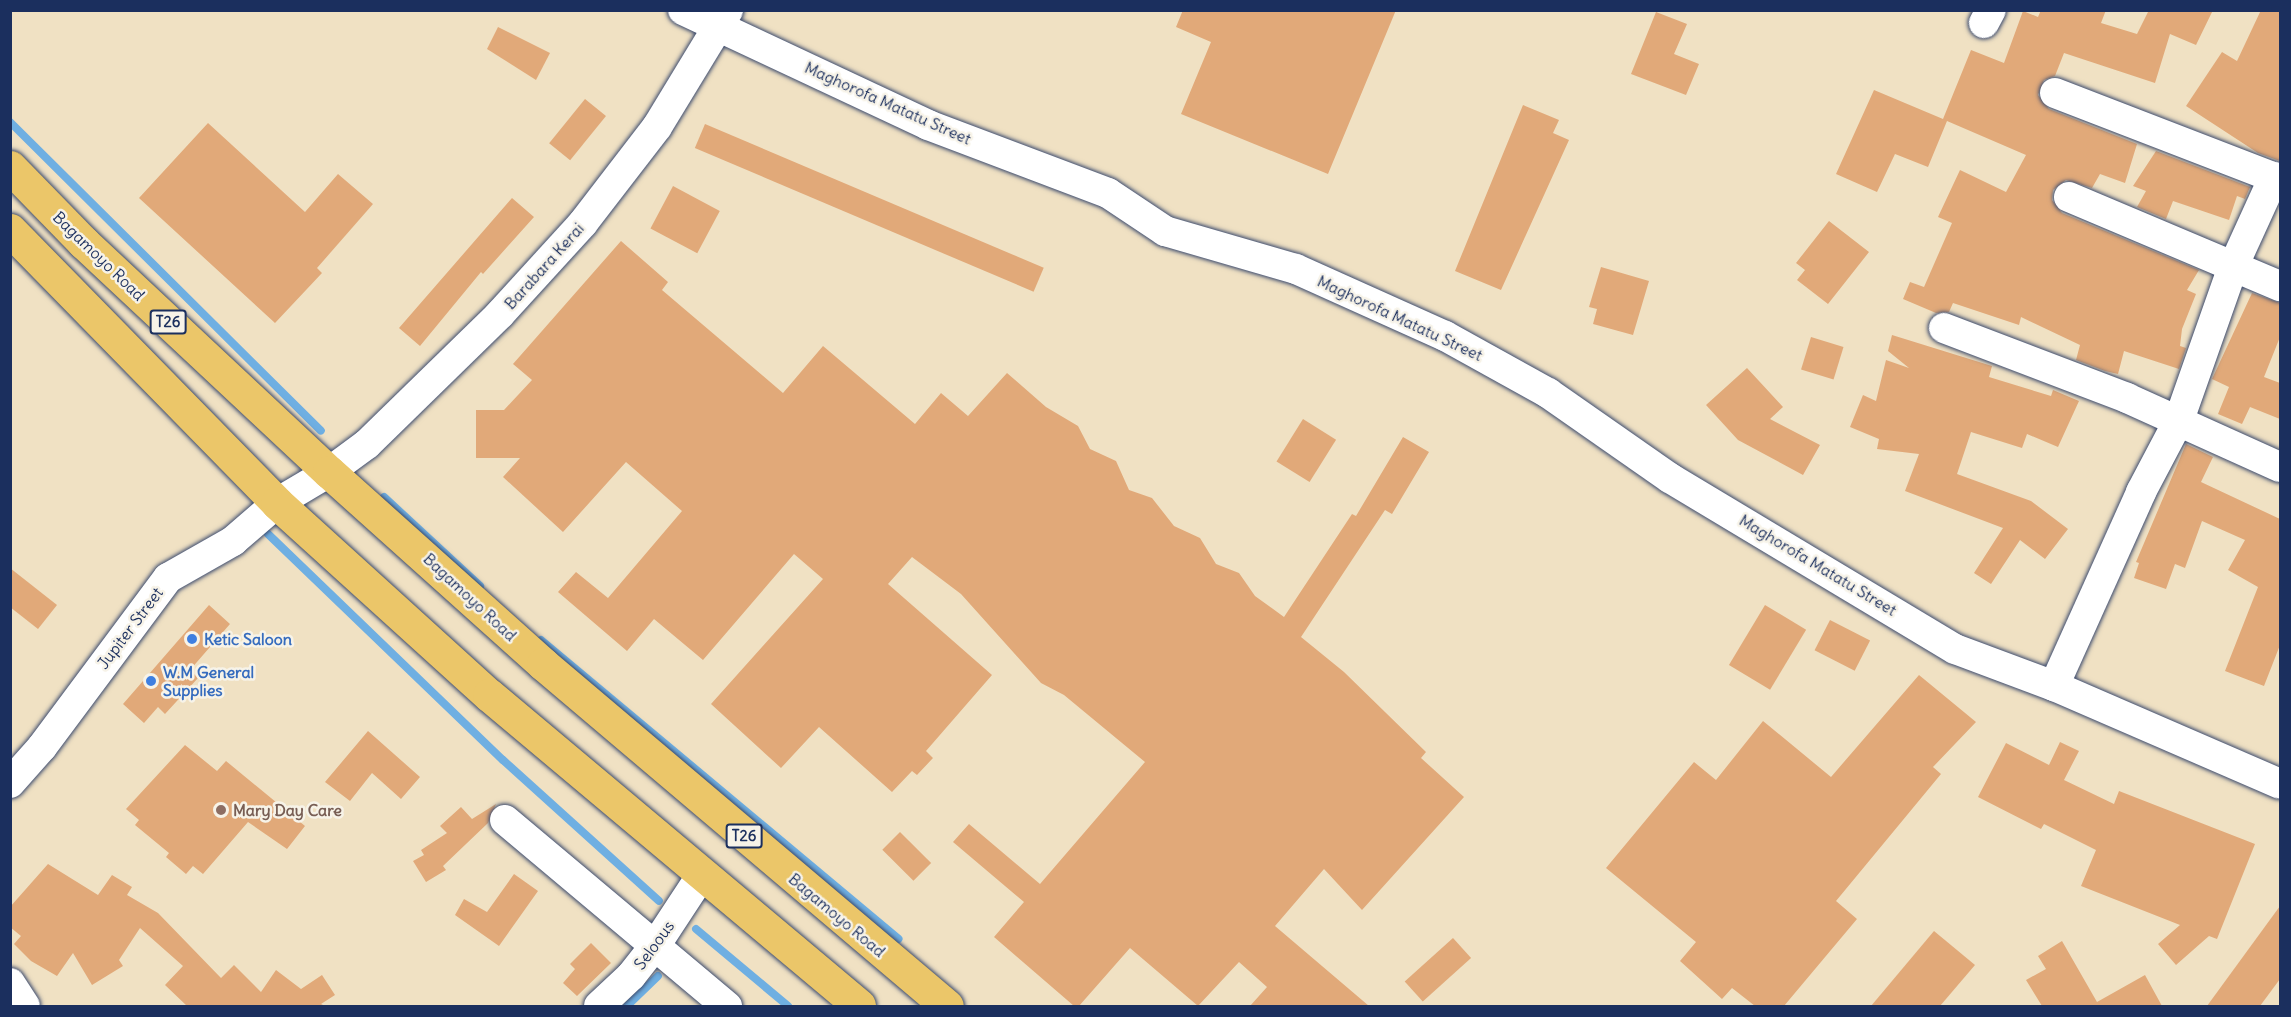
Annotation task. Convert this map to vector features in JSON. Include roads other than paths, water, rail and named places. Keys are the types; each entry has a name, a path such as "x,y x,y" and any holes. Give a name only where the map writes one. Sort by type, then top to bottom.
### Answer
{"highway":[{"name":"Bagamoyo Road","path":"10,168 83,242 329,472 551,671 947,1006"},
{"path":"10,230 277,503 489,695 701,876 859,1006"}],"street":[{"name":"Maghorofa Matatu Street","path":"683,10 724,18 928,125 1108,193 1166,231 1296,269 1445,336 1548,393 1670,478 1955,649 2054,686 2280,784"},
{"name":"Barabara Kerai","path":"277,503 329,472 367,444 500,314 583,223 657,127 724,18"},
{"path":"2054,686 2141,492 2179,420 2233,267 2277,178 2152,128 2079,105 2055,93"},
{"path":"2069,197 2178,240 2233,267 2280,286"},
{"path":"1944,328 2040,363 2179,420 2280,466"},
{"name":"Jupiter Street","path":"10,783 42,747 168,578 233,541 277,503"},
{"path":"505,820 657,944 727,1006"},
{"name":"Seloous","path":"599,1006 631,976 657,944 701,876"},
{"path":"10,983 25,1006"}],"waterway":[{"path":"10,122 321,431"},
{"path":"384,497 480,586"},
{"path":"268,534 503,760 659,901"},
{"path":"541,640 899,939"},
{"path":"696,929 788,1006"},
{"path":"627,1006 658,976"}],"place":[{"name":"Ketic Saloon","path":"192,639"},
{"name":"W.M General Supplies","path":"151,681"},
{"name":"Mary Day Care","path":"221,810"}]}
